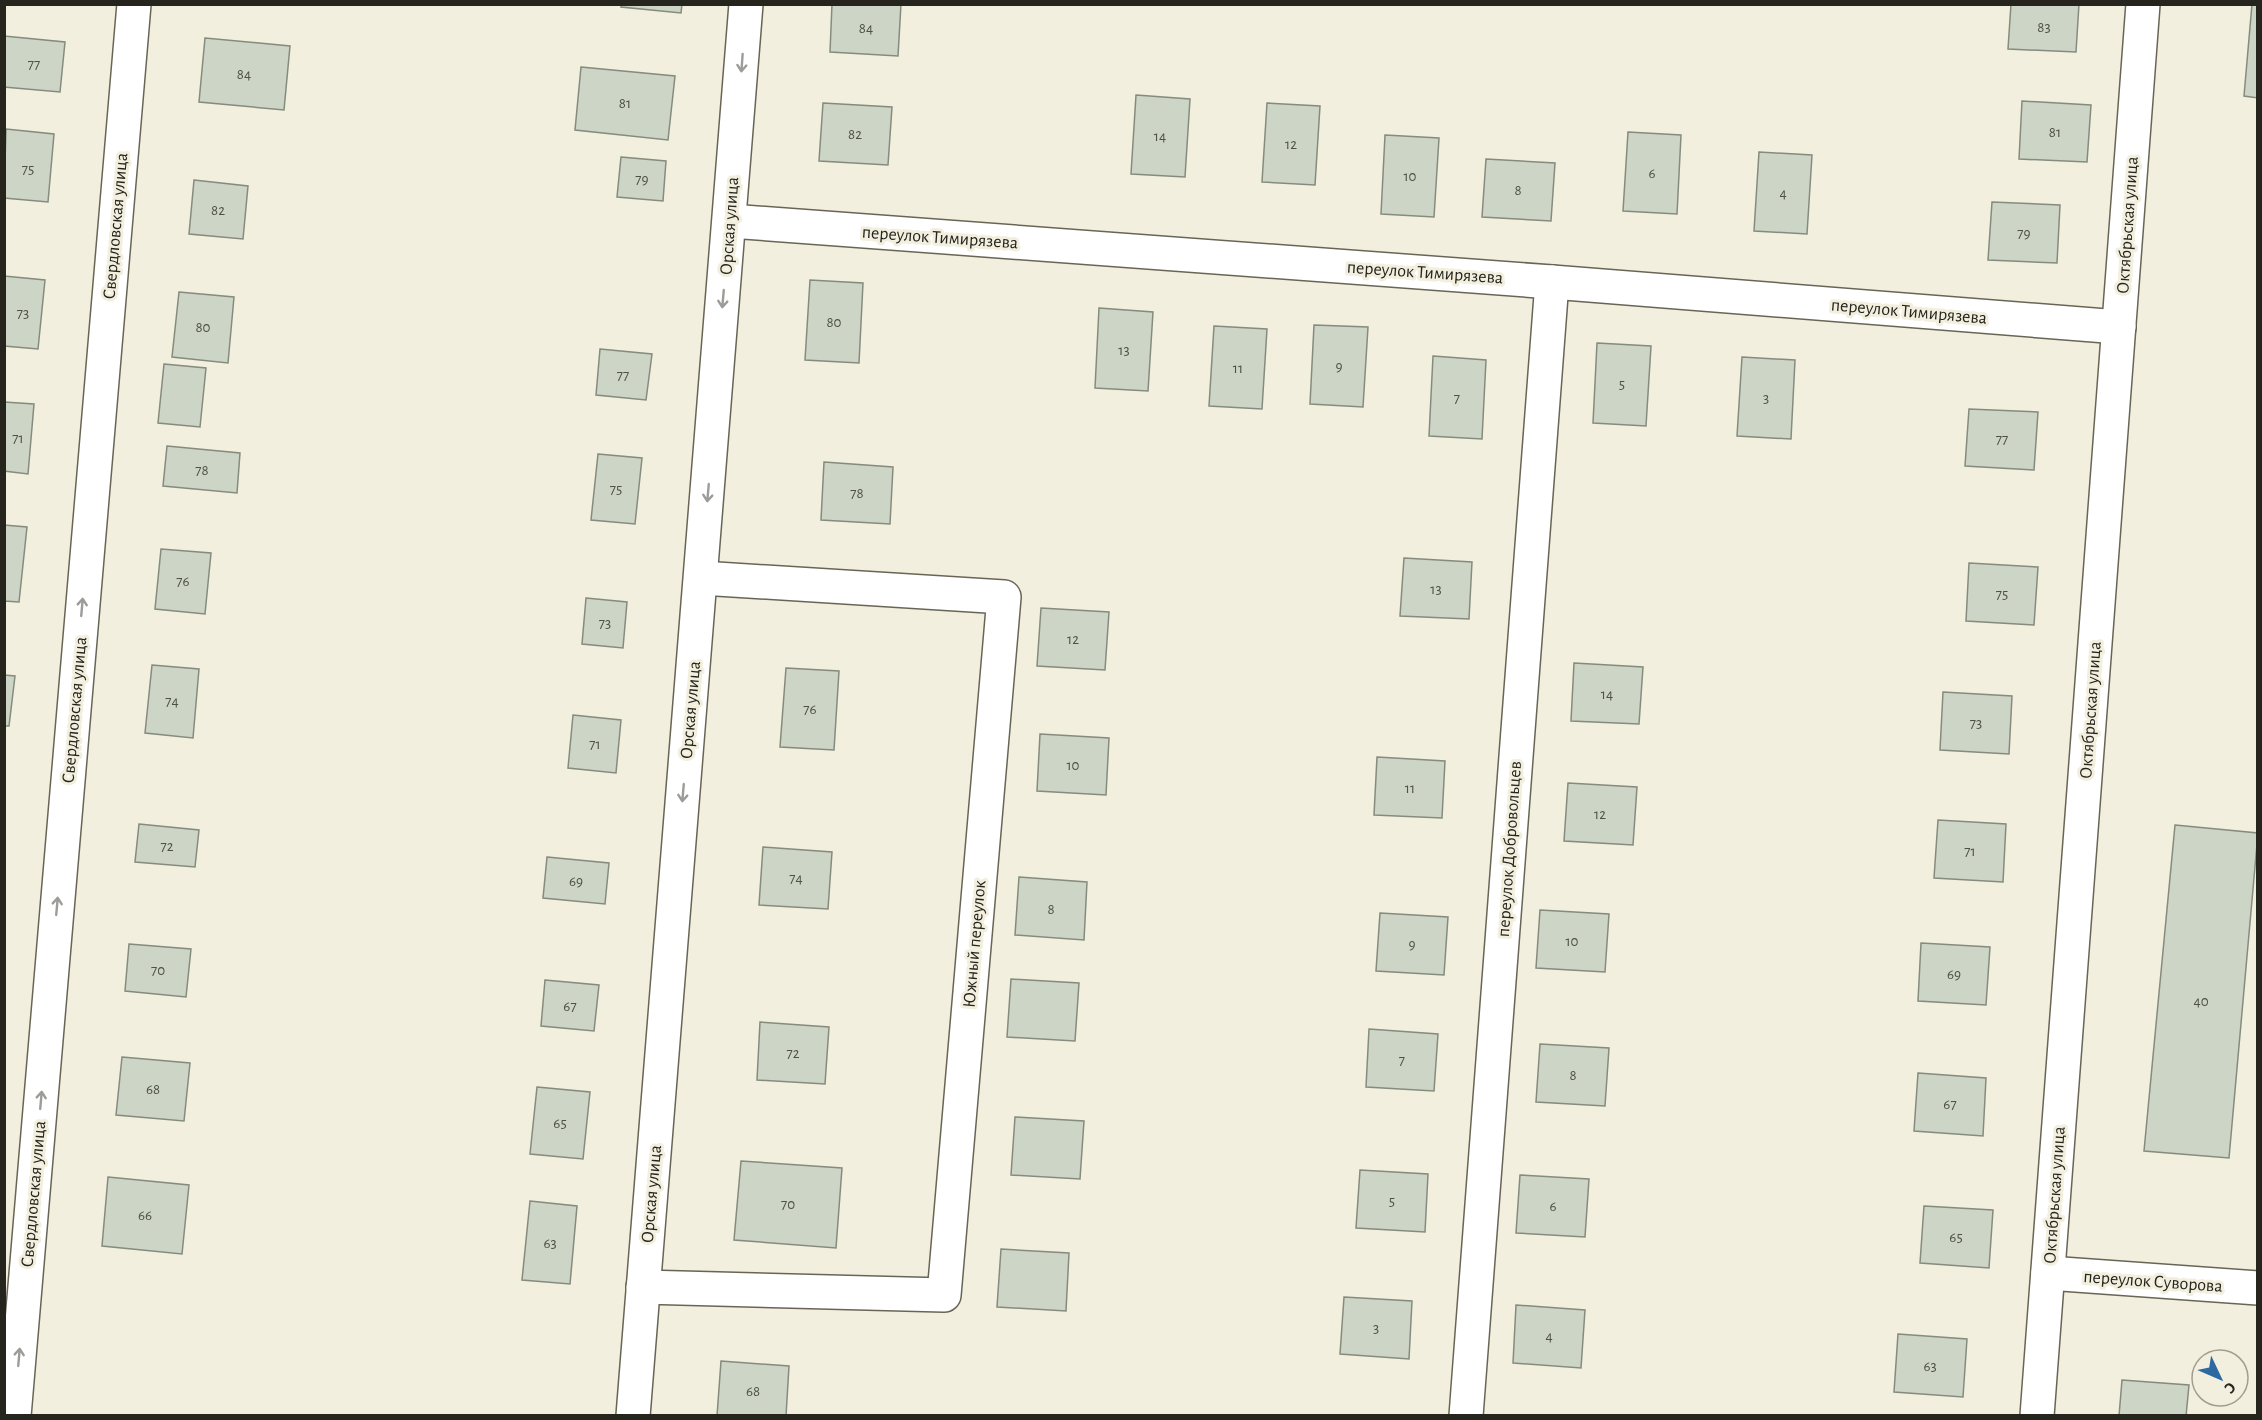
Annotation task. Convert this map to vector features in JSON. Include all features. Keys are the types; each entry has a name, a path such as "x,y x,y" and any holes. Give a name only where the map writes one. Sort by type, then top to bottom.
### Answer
{"street":[{"name":"Свердловская улица","path":"14,1416 134,4"},
{"name":"Орская улица","path":"633,1416 746,4"},
{"name":"Октябрьская улица","path":"2037,1416 2144,4"},
{"name":"переулок Тимирязева","path":"730,221 2119,327"},
{"name":"переулок Добровольцев","path":"1466,1416 1552,282"},
{"name":"Южный переулок","path":"644,1287 944,1295 1004,597 701,578"},
{"name":"переулок Суворова","path":"2048,1273 2258,1288"}],"building":[{"path":"622,4 682,4 681,13 621,7"},
{"path":"832,4 901,4 898,56 830,52"},
{"path":"2011,4 2079,4 2076,52 2008,49"},
{"path":"2252,4 2258,4 2258,98 2244,96"},
{"path":"4,36 65,42 60,92 4,87"},
{"path":"205,38 290,46 284,110 199,102"},
{"path":"581,67 675,76 668,140 575,130"},
{"path":"1136,95 1190,99 1185,177 1131,174"},
{"path":"2022,101 2091,105 2087,162 2019,159"},
{"path":"823,103 892,107 888,165 819,161"},
{"path":"1267,103 1320,106 1315,185 1262,182"},
{"path":"6,129 54,134 48,202 4,198"},
{"path":"1628,132 1681,135 1677,214 1623,211"},
{"path":"1385,135 1439,138 1434,217 1381,214"},
{"path":"1759,152 1812,155 1807,234 1754,231"},
{"path":"621,157 666,161 663,201 617,197"},
{"path":"1486,159 1555,163 1551,221 1482,217"},
{"path":"194,180 248,186 243,239 189,234"},
{"path":"1992,202 2060,205 2057,263 1988,260"},
{"path":"4,276 45,280 38,349 4,346"},
{"path":"810,280 863,283 859,363 805,360"},
{"path":"179,292 234,297 228,363 172,357"},
{"path":"1099,308 1153,312 1148,391 1095,388"},
{"path":"1314,325 1368,327 1363,407 1310,404"},
{"path":"1214,326 1267,329 1262,409 1209,406"},
{"path":"1597,343 1651,346 1646,426 1593,423"},
{"path":"600,349 652,354 646,400 596,395"},
{"path":"1433,356 1486,360 1482,439 1429,436"},
{"path":"1742,357 1795,360 1791,439 1737,436"},
{"path":"164,364 206,368 200,427 158,423"},
{"path":"4,402 34,404 28,474 4,471"},
{"path":"1969,409 2038,412 2034,470 1965,466"},
{"path":"167,446 240,453 237,493 163,486"},
{"path":"598,454 642,458 635,524 591,520"},
{"path":"824,462 893,467 890,524 821,520"},
{"path":"4,525 27,527 19,602 4,601"},
{"path":"161,549 211,553 205,614 155,609"},
{"path":"1404,558 1472,562 1469,619 1400,616"},
{"path":"1969,563 2038,567 2034,625 1966,621"},
{"path":"586,598 627,602 623,648 582,644"},
{"path":"1041,608 1109,612 1105,670 1037,666"},
{"path":"1574,663 1643,667 1639,724 1571,721"},
{"path":"152,665 199,669 193,738 145,733"},
{"path":"786,668 839,671 834,750 780,747"},
{"path":"4,675 15,676 9,726 4,726"},
{"path":"1943,692 2012,696 2009,754 1940,750"},
{"path":"573,715 621,720 616,773 568,768"},
{"path":"1040,734 1109,738 1106,795 1037,791"},
{"path":"1377,757 1445,761 1442,818 1374,815"},
{"path":"1568,783 1637,787 1633,845 1564,841"},
{"path":"1938,820 2006,824 2003,882 1934,878"},
{"path":"139,824 199,830 195,867 135,862"},
{"path":"2175,825 2258,833 2229,1158 2144,1151"},
{"path":"763,847 832,852 828,909 759,905"},
{"path":"547,857 609,863 605,904 543,898"},
{"path":"1019,877 1087,882 1084,940 1015,935"},
{"path":"1540,910 1609,914 1605,972 1536,968"},
{"path":"1380,913 1448,917 1444,975 1376,971"},
{"path":"1921,943 1990,947 1986,1005 1918,1001"},
{"path":"129,944 191,949 186,997 125,991"},
{"path":"1011,979 1079,983 1075,1041 1007,1037"},
{"path":"545,980 599,985 594,1031 541,1026"},
{"path":"760,1022 829,1027 825,1084 757,1080"},
{"path":"1369,1029 1438,1034 1434,1091 1366,1087"},
{"path":"1540,1044 1609,1048 1605,1106 1536,1102"},
{"path":"122,1057 190,1063 184,1121 116,1115"},
{"path":"1918,1073 1986,1078 1983,1136 1914,1131"},
{"path":"537,1087 590,1092 583,1159 530,1154"},
{"path":"1015,1117 1084,1121 1080,1179 1011,1175"},
{"path":"741,1161 842,1168 836,1248 734,1240"},
{"path":"1360,1170 1428,1174 1425,1232 1356,1228"},
{"path":"1520,1175 1589,1179 1585,1237 1516,1233"},
{"path":"108,1177 189,1185 182,1254 102,1246"},
{"path":"530,1201 577,1206 570,1284 522,1280"},
{"path":"1924,1206 1993,1210 1989,1268 1920,1263"},
{"path":"1001,1249 1069,1253 1066,1311 997,1307"},
{"path":"1344,1297 1412,1301 1409,1359 1340,1354"},
{"path":"1516,1305 1585,1310 1581,1368 1513,1363"},
{"path":"1898,1334 1967,1339 1963,1397 1894,1392"},
{"path":"721,1361 789,1366 786,1416 717,1416"},
{"path":"2122,1380 2189,1385 2186,1416 2119,1416"}]}
